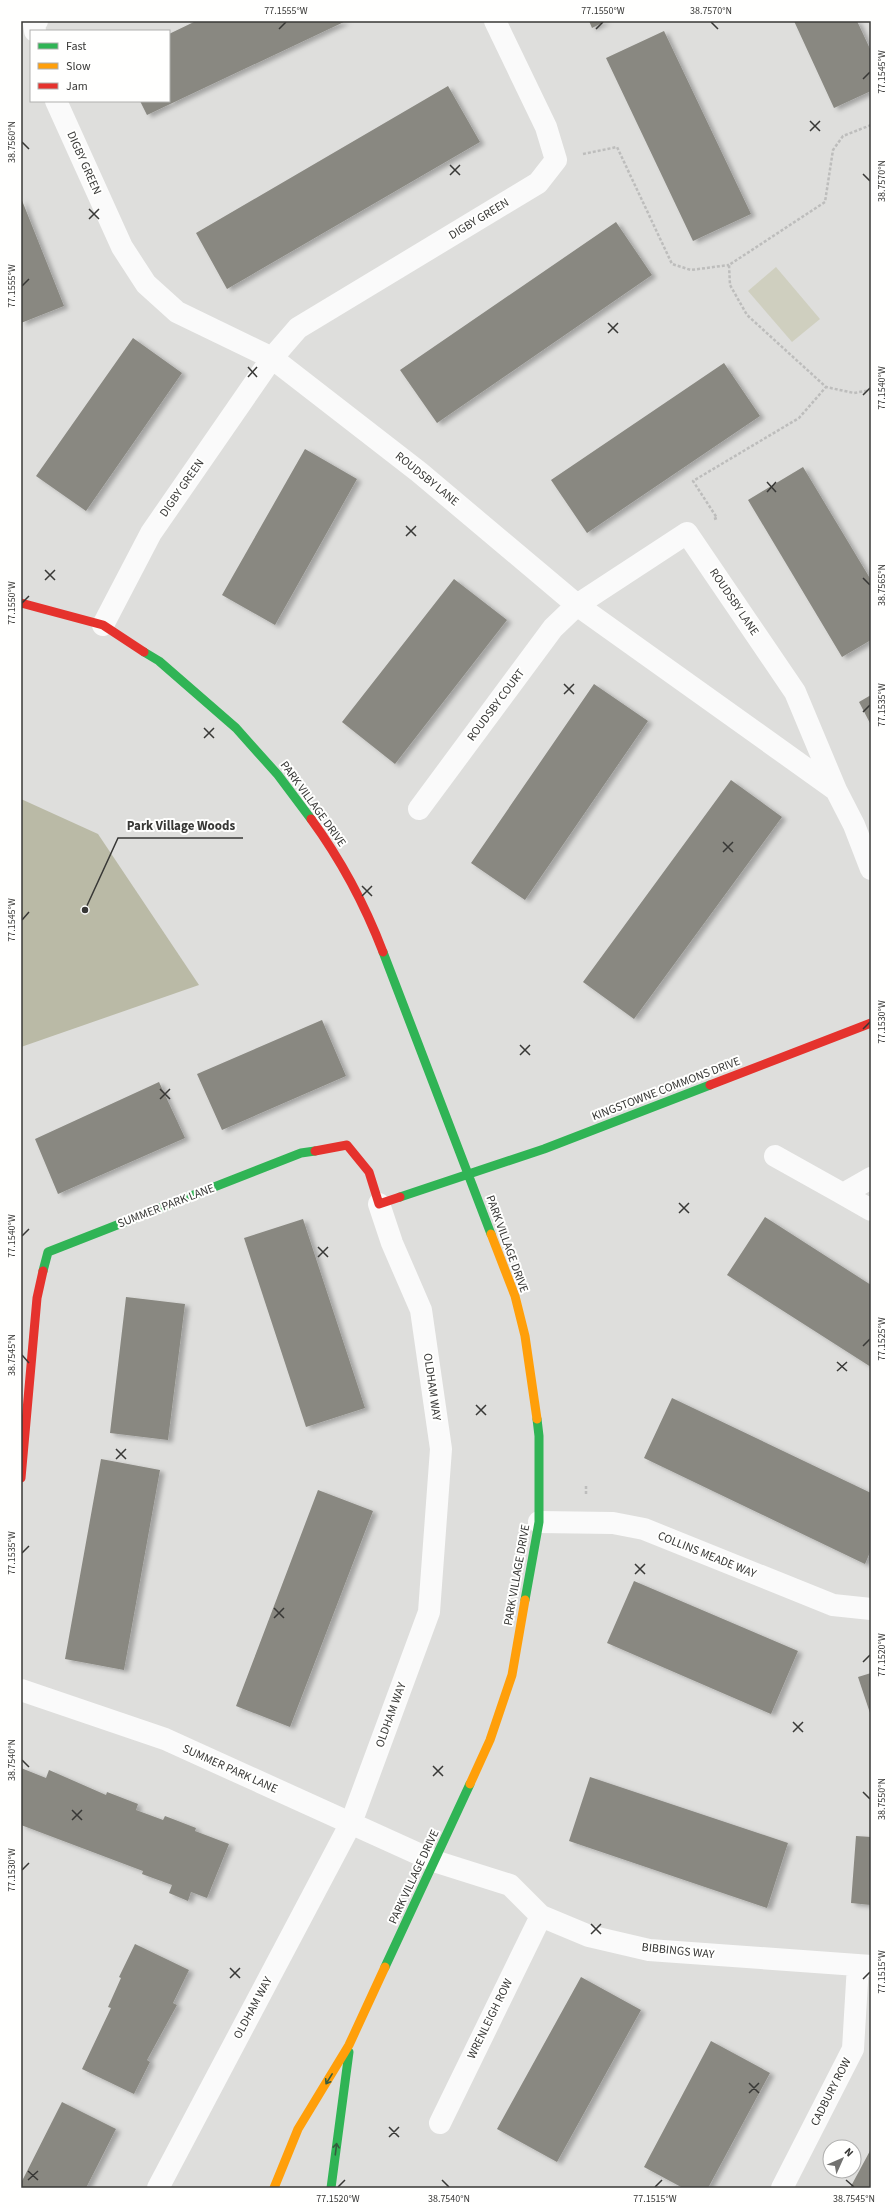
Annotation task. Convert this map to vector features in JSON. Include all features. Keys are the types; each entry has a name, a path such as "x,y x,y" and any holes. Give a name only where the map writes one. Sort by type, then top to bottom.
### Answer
{"street":[{"path":"35,30 34,24 37,21"},
{"path":"495,21 546,127 556,160"},
{"name":"DIGBY GREEN","path":"56,102 122,248 146,284 177,312 272,358"},
{"name":"DIGBY GREEN","path":"103,625 151,533 272,358 298,328 538,183 556,160"},
{"name":"ROUDSBY LANE","path":"272,358 419,472 577,605 836,790"},
{"path":"577,605 687,533"},
{"name":"ROUDSBY LANE","path":"687,533 794,692 836,790 854,825 871,869"},
{"name":"PARK VILLAGE DRIVE","path":"21,603 53,610 103,625 159,661 236,728 278,774 329,844 370,918 469,1174 514,1296 525,1336 539,1436 539,1522 512,1675 490,1740 350,2045 298,2129 274,2188"},
{"name":"ROUDSBY COURT","path":"419,809 553,628 577,605"},
{"name":"KINGSTOWNE COMMONS DRIVE","path":"469,1174 544,1149 871,1023"},
{"name":"SUMMER PARK LANE","path":"21,1478 37,1298 48,1252 301,1153 347,1145 369,1172 379,1204"},
{"path":"775,1156 871,1210"},
{"path":"379,1204 469,1174"},
{"path":"843,1194 871,1178"},
{"name":"OLDHAM WAY","path":"158,2188 351,1823 429,1612 441,1449 421,1310 392,1243 379,1204"},
{"name":"COLLINS MEADE WAY","path":"539,1522 613,1523 644,1530 833,1605 871,1609"},
{"name":"SUMMER PARK LANE","path":"21,1690 165,1739 434,1861"},
{"name":"BIBBINGS WAY","path":"434,1861 510,1885 541,1916 589,1936 649,1950 865,1966"},
{"name":"WRENLEIGH ROW","path":"440,2122 541,1916"},
{"name":"CADBURY ROW","path":"782,2188 853,2049 865,1966"},
{"name":"PARK VILLAGE DRIVE","path":"331,2188 350,2045"}],"path":[{"path":"556,160 617,147 672,264 691,270 729,265 825,202 834,150 843,136 871,125"},
{"path":"729,265 730,285 746,315 826,387 854,393 871,390"},
{"path":"687,533 717,518 693,481 799,418 826,387"}],"green space":[{"path":"776,267 820,319 792,342 748,291"},
{"path":"21,799 98,834 199,985 21,1047"}],"building":[{"path":"196,21 346,21 147,115 140,102 170,102 170,34"},
{"path":"589,21 606,21 592,28"},
{"path":"794,21 857,21 871,51 871,91 834,108"},
{"path":"664,31 751,214 693,241 606,58"},
{"path":"448,86 480,142 227,289 196,233"},
{"path":"21,198 64,306 21,323"},
{"path":"616,222 652,275 437,423 400,370"},
{"path":"133,338 182,373 86,511 36,476"},
{"path":"724,363 760,416 587,533 551,480"},
{"path":"305,449 357,479 275,625 222,595"},
{"path":"803,467 871,580 871,640 842,657 748,500"},
{"path":"454,579 507,620 395,764 342,722"},
{"path":"594,684 648,721 525,900 471,863"},
{"path":"871,695 871,725 859,702"},
{"path":"731,780 782,817 634,1019 583,982"},
{"path":"322,1020 346,1076 222,1130 197,1074"},
{"path":"159,1082 185,1138 58,1194 35,1139"},
{"path":"765,1217 871,1285 871,1367 727,1275"},
{"path":"303,1219 365,1408 306,1427 244,1238"},
{"path":"126,1297 185,1304 168,1440 110,1433"},
{"path":"672,1398 871,1493 871,1550 865,1564 644,1458"},
{"path":"101,1459 160,1470 124,1670 65,1659"},
{"path":"318,1490 373,1511 290,1727 236,1706"},
{"path":"634,1581 798,1651 771,1714 607,1643"},
{"path":"871,1673 871,1716 858,1677"},
{"path":"21,1768 46,1778 49,1770 106,1795 107,1792 138,1804 136,1810 163,1820 165,1816 196,1828 195,1831 229,1844 207,1898 191,1892 188,1901 169,1893 172,1885 142,1874 143,1871 21,1825"},
{"path":"590,1777 788,1843 767,1908 569,1841"},
{"path":"856,1836 871,1837 871,1905 851,1903"},
{"path":"135,1944 189,1970 173,2003 177,2005 147,2060 150,2062 134,2094 82,2069 111,2008 108,2007 121,1978 119,1977"},
{"path":"581,1977 641,2010 557,2162 497,2129"},
{"path":"711,2041 770,2073 708,2188 683,2188 644,2167"},
{"path":"62,2102 116,2129 86,2188 21,2188 21,2183"},
{"path":"871,2149 871,2188 850,2188 855,2179 862,2179 862,2166"}],"traffic: fast":[{"path":"144,652 159,661 236,728 278,775 311,819"},
{"path":"383,952 491,1234"},
{"path":"400,1197 544,1149 710,1085"},
{"path":"43,1271 48,1252 301,1153 315,1151"},
{"path":"525,1600 539,1522 539,1436 537,1419"},
{"path":"385,1967 470,1784"},
{"path":"331,2188 349,2052"}],"traffic: slow":[{"path":"491,1234 515,1296 525,1336 537,1419"},
{"path":"470,1784 490,1740 512,1675 525,1600"},
{"path":"274,2188 298,2129 349,2045 385,1967"}],"traffic: jam":[{"path":"21,603 103,625 144,652"},
{"path":"311,819 352,883 383,952"},
{"path":"710,1085 871,1023"},
{"path":"315,1151 347,1145 369,1172 379,1204 400,1197"},
{"path":"21,1478 37,1298 43,1271"}],"place":[{"name":"Park Village Woods","path":"85,910"}]}
